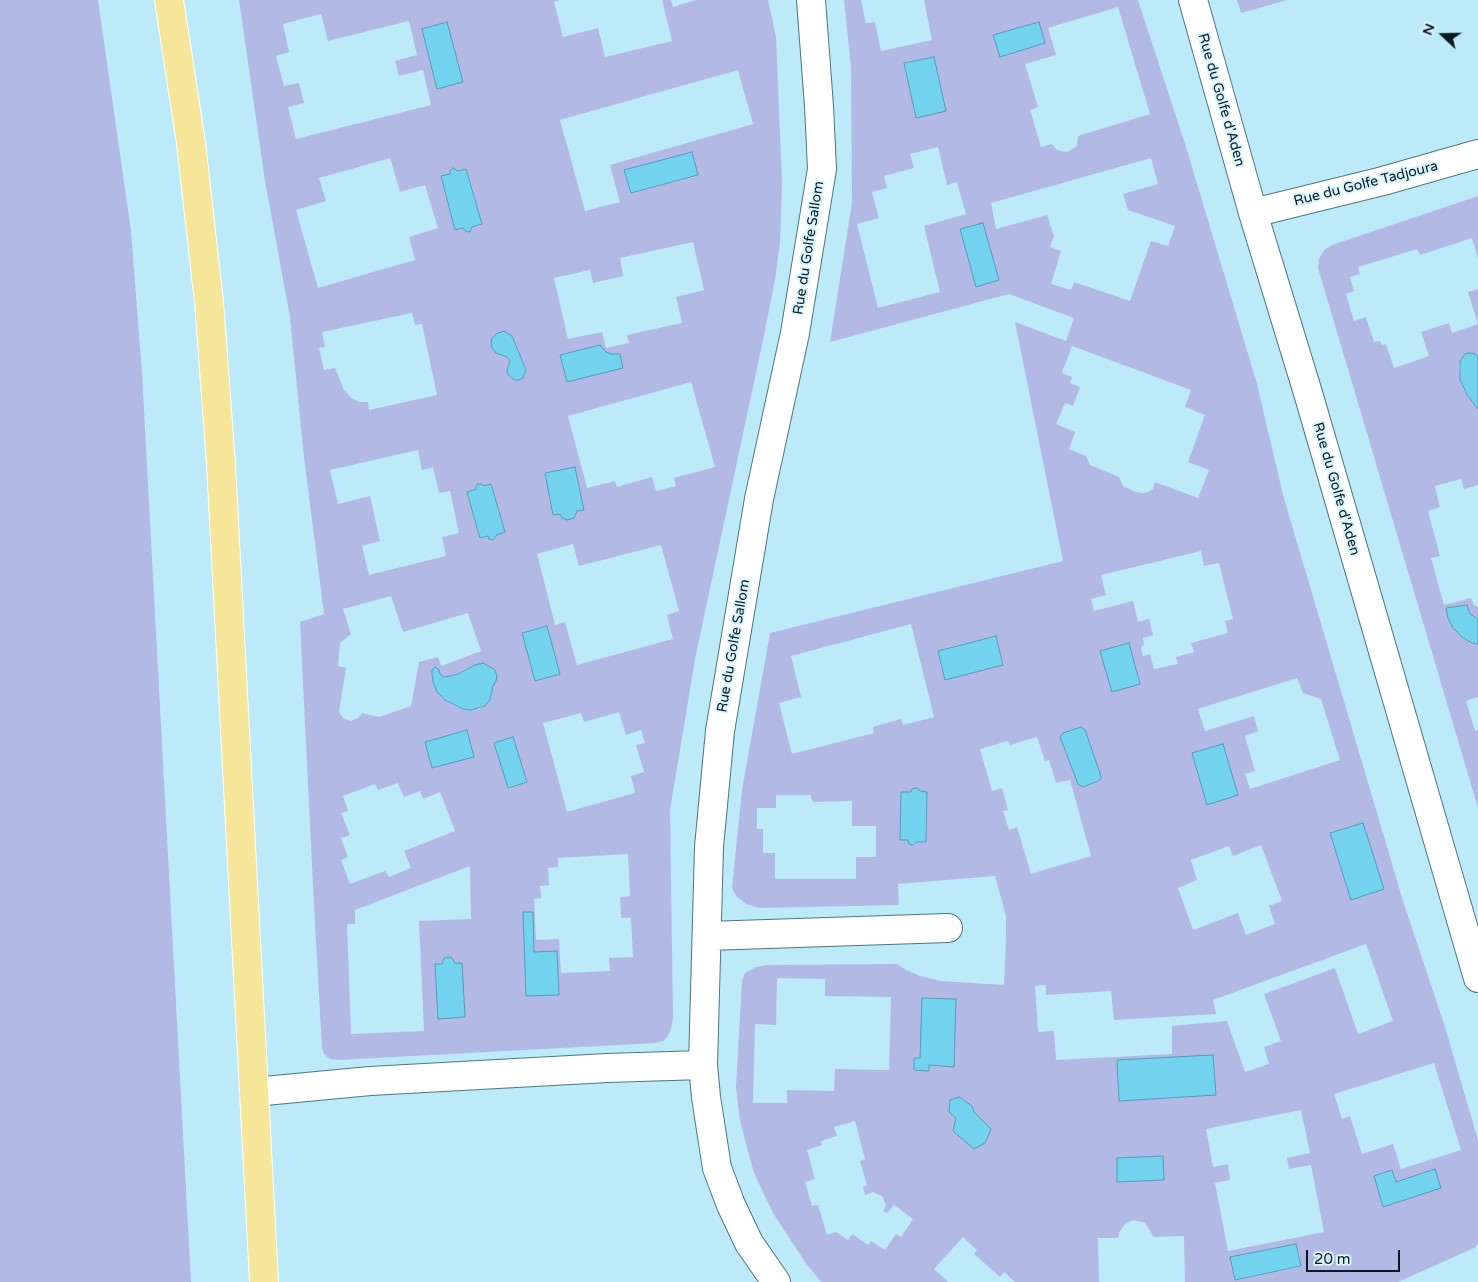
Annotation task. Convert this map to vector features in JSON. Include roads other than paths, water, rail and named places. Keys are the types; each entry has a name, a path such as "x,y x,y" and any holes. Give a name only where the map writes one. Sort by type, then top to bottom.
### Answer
{"main road":[{"path":"169,0 192,153 209,302 221,454 264,1282"}],"street":[{"name":"Rue du Golfe Sallom","path":"776,1282 749,1243 731,1205 717,1168 703,1065 709,847 720,731 759,499 796,334 822,169 811,0"},
{"name":"Rue du Golfe d'Aden","path":"1193,0 1478,978"},
{"name":"Rue du Golfe Tadjoura","path":"1254,213 1382,181 1478,154"},
{"path":"707,936 948,928"},
{"path":"254,1092 380,1081 607,1068 703,1065"}]}
